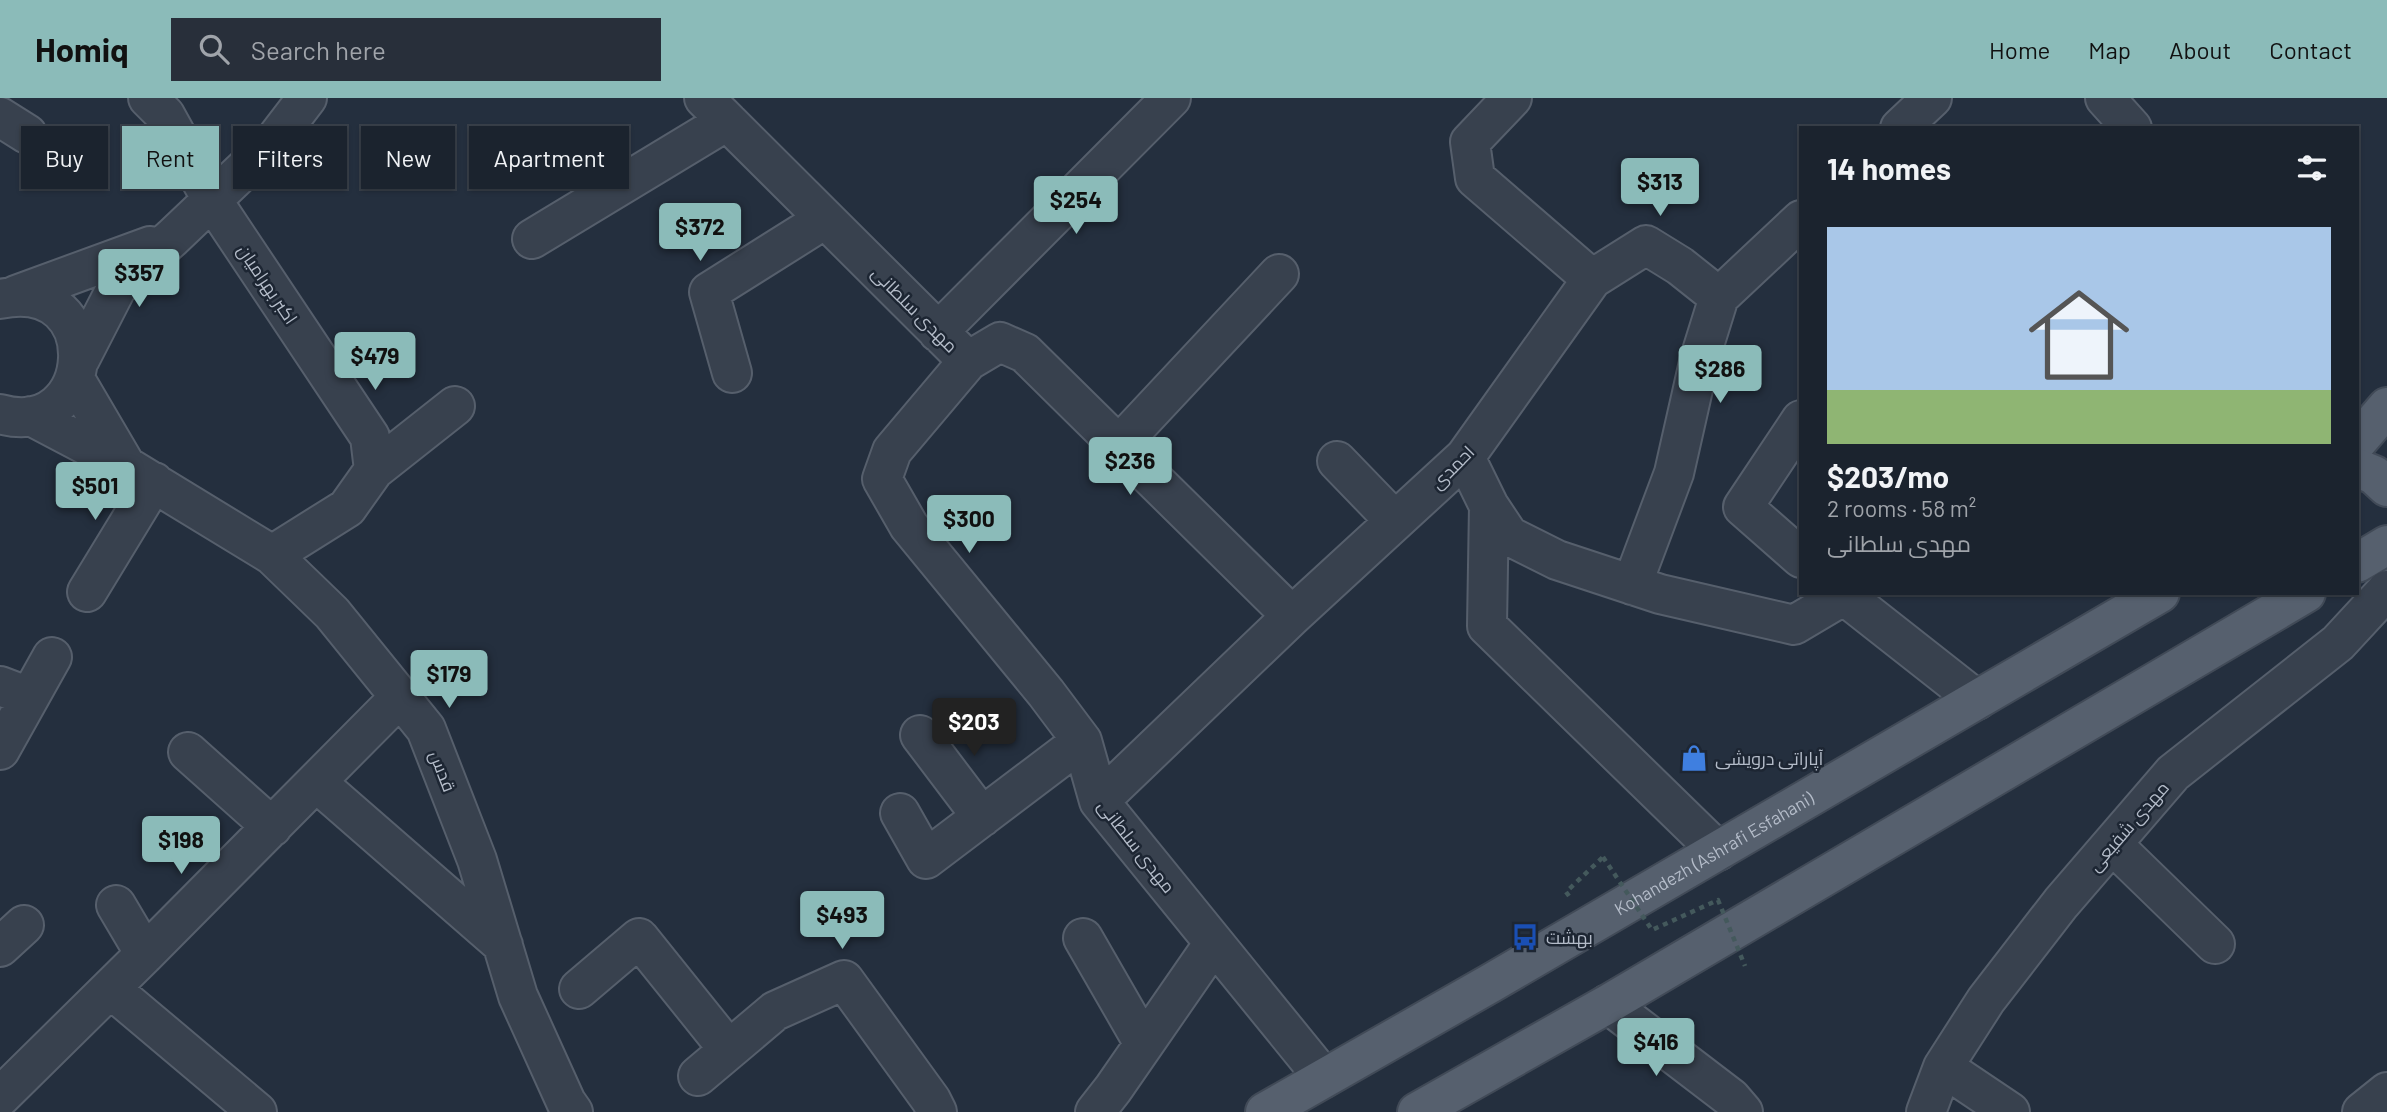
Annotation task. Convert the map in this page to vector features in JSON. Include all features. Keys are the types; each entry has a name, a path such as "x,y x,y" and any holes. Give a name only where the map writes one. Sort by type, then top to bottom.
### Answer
{"main road":[{"path":"2359,440 2387,407"},
{"path":"2359,469 2374,475 2387,487"},
{"path":"2359,562 2387,545"},
{"name":"Kohandezh (Ashrafi Esfahani)","path":"1265,1112 2157,595"},
{"path":"1416,1112 1608,1004 2303,595"}],"street":[{"name":"اکبر بهرامیان","path":"148,98 165,115 212,200 370,437 374,470"},
{"path":"938,332 1171,98"},
{"path":"1902,126 1931,98"},
{"path":"2105,98 2130,126"},
{"path":"1510,99 1470,142 1475,178 1592,279 1646,245 1680,266 1719,296"},
{"path":"16,415 50,409 65,396 117,287 274,141 297,102"},
{"path":"533,239 715,109"},
{"name":"مهدی سلطانی","path":"715,109 968,361 892,451 882,479 909,526 1083,741 1099,801 1324,1078"},
{"path":"732,373 709,292 825,219"},
{"path":"1632,585 1674,473 1700,358 1719,296 1799,222"},
{"path":"8,297 172,238"},
{"path":"1119,445 1279,274"},
{"name":"احمدی","path":"1099,801 1292,615 1465,457 1592,279"},
{"name":"قدس","path":"8,297 37,298 55,307 69,321 77,340 78,369 140,474"},
{"path":"968,361 1000,342 1024,353 1292,615"},
{"path":"272,555 347,508 374,470 455,405"},
{"name":"قدس","path":"16,415 140,474 272,555 332,613 426,729 477,860 519,996 566,1102 573,1112"},
{"path":"1799,423 1743,507 1799,556"},
{"path":"1465,457 1489,506 1509,536 1557,560 1660,594 1794,625 1842,595"},
{"path":"1337,461 1395,521"},
{"path":"87,592 140,474"},
{"path":"1489,506 1487,626 1718,851"},
{"name":"مهدی شفیعی","path":"1926,1112 1943,1067 1986,1000 2061,903 2173,774 2338,643 2387,590"},
{"path":"1845,595 1977,700"},
{"path":"0,750 15,692 52,657"},
{"path":"0,1097 111,989 400,697"},
{"path":"920,735 982,817"},
{"path":"900,813 926,859 1083,741"},
{"path":"188,752 272,827"},
{"path":"316,782 503,945"},
{"path":"2112,844 2216,944"},
{"path":"116,905 145,954"},
{"path":"579,989 639,938 729,1050"},
{"path":"1083,938 1144,1044"},
{"path":"1095,1112 1214,943"},
{"path":"698,1076 775,1011 844,981 937,1112"},
{"path":"111,989 257,1112"},
{"path":"1608,1004 1731,1098 1743,1112"},
{"path":"1943,1067 2010,1112"},
{"path":"2362,1112 2387,1092"}],"path":[{"path":"1566,892 1603,857 1652,930 1718,900 1745,966"}],"place":[{"name":"آپاراتی درویشی","path":"1694,758"},
{"name":"بهشت","path":"1525,937"}]}
